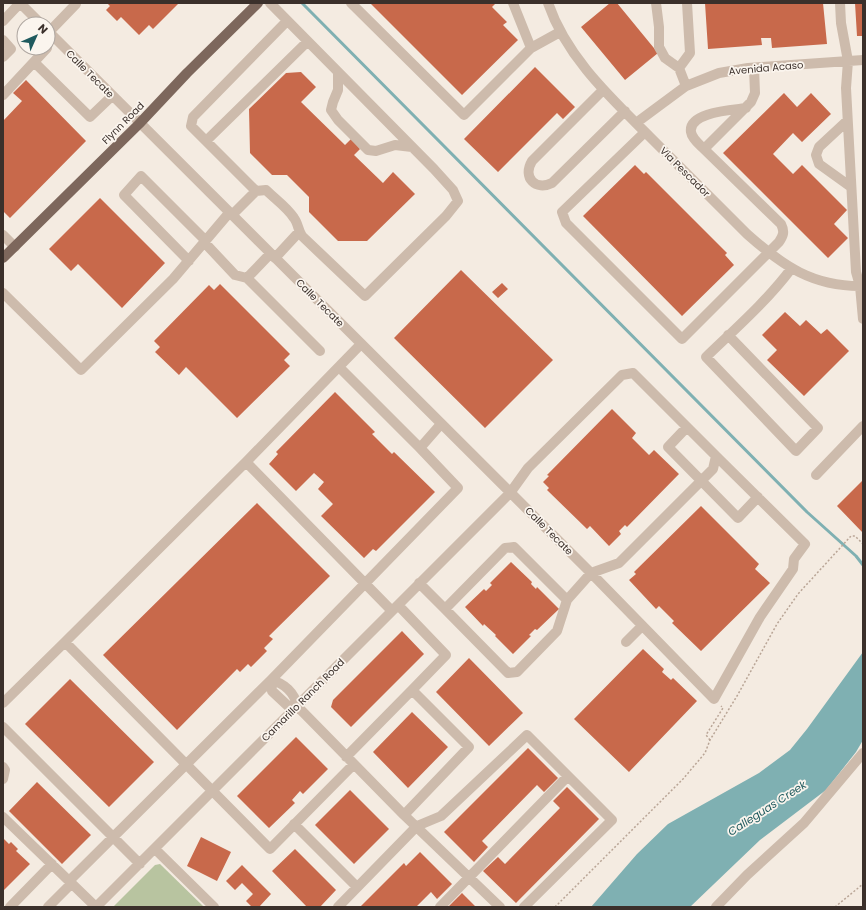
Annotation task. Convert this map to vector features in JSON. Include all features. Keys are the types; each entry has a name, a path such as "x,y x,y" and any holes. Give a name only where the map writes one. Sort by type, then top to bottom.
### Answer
{"main road":[{"name":"Flynn Road","path":"3,258 139,124 187,73 258,3"}],"street":[{"path":"3,21 20,3 33,16"},
{"path":"56,28 76,4 75,3"},
{"path":"3,294 81,370 173,279 230,214 256,191 266,190 282,204 294,218 299,232 365,296 446,216 458,201 454,190 338,74 270,3"},
{"path":"351,3 464,115 531,48 560,32"},
{"path":"513,3 531,48"},
{"name":"Via Pescador","path":"548,3 560,32 588,73 603,90 747,234 768,253 792,269 812,279 826,283 861,286"},
{"path":"656,3 660,27 659,47 665,58 679,68 686,86"},
{"path":"679,68 690,53 687,3"},
{"path":"840,3 841,23 848,61 846,88 851,187 856,272 861,286 863,319"},
{"path":"256,191 191,126 193,117 287,21"},
{"name":"Calle Tecate","path":"56,39 139,124 592,573 642,626 714,698"},
{"path":"3,40 11,49 3,57"},
{"path":"206,141 307,42"},
{"path":"3,95 40,56"},
{"name":"Avenida Acaso","path":"636,123 662,102 686,86 719,73 754,68 863,60"},
{"path":"34,62 90,117 112,96"},
{"path":"704,149 751,102 755,93 754,68"},
{"path":"338,74 338,90 331,110 338,120 368,150 376,150 396,145 412,147"},
{"path":"603,90 532,161 528,175 532,181 539,185 546,186 552,183 625,112"},
{"path":"645,132 562,212 566,223 682,339 783,236 784,230 781,224 694,139 691,133 692,127 696,121 703,116 711,113 746,108"},
{"path":"848,121 819,147 816,155 819,164 851,187"},
{"path":"189,261 124,195 141,176 235,275 247,278 320,351"},
{"path":"247,278 299,232"},
{"path":"3,235 14,247"},
{"path":"728,335 818,428 796,452 706,357 728,335 778,287 792,269"},
{"path":"3,703 246,462 361,344"},
{"path":"48,907 458,488 339,367"},
{"name":"Camarillo Ranch Road","path":"96,907 510,493 528,468 622,375 633,373 688,427"},
{"path":"420,448 441,424"},
{"path":"816,475 863,426"},
{"path":"714,698 760,617 794,569 794,559 805,544 758,497 716,456 688,427 668,447 738,518 758,497"},
{"path":"419,584 508,673 517,672 556,631 567,600 592,573 619,563 713,469 716,456"},
{"path":"246,462 365,584 395,608 446,655 346,757"},
{"path":"445,609 505,548 514,546 567,600"},
{"path":"626,642 642,626"},
{"path":"65,642 270,849 354,764"},
{"path":"271,680 272,691 288,706 297,706 404,815 500,907"},
{"path":"404,815 469,748 412,690"},
{"path":"3,727 140,864"},
{"path":"338,907 417,826 441,816 527,735 612,820 524,907"},
{"path":"716,907 747,875 804,823 863,753"},
{"path":"3,767 5,770 3,780"},
{"path":"440,907 568,776"},
{"path":"3,817 96,907"},
{"path":"294,824 357,887"},
{"path":"155,849 207,905"},
{"path":"10,907 52,864"}],"path":[{"path":"555,907 683,779 705,753 710,740 737,696 777,624 798,594 850,536 855,536 863,544"},
{"path":"710,740 706,735 723,708 714,698"},
{"path":"835,907 863,884"}],"green space":[{"path":"160,864 204,907 113,907 155,865"}],"water":[{"name":"Calleguas Creek","path":"863,652 863,740 856,752 826,790 760,840 690,907 591,907 637,854 668,824 759,773 790,750"}],"building":[{"path":"107,3 179,3 153,29 149,25 139,35 121,17 117,21 106,10 110,6"},
{"path":"370,3 496,3 492,7 507,22 503,25 518,40 462,95"},
{"path":"610,3 617,3 658,53 625,80 581,27"},
{"path":"705,3 823,3 827,44 772,48 771,38 761,38 762,45 708,49"},
{"path":"855,3 863,3 863,36 857,36"},
{"path":"535,67 575,107 563,119 557,113 498,172 464,139"},
{"path":"301,72 316,87 301,102 345,145 351,139 360,149 354,155 383,183 393,172 415,194 367,241 338,241 309,212 309,197 287,175 272,175 250,153 249,109 286,73"},
{"path":"26,80 86,141 10,218 3,211 3,121 22,101 13,93"},
{"path":"784,93 797,107 811,93 831,114 802,142 793,133 773,154 793,174 802,165 847,210 834,224 848,238 828,258 723,153"},
{"path":"635,165 644,174 646,172 727,253 725,255 734,265 682,316 583,216"},
{"path":"100,198 165,263 122,308 78,264 71,271 49,249"},
{"path":"461,270 553,360 485,428 394,338"},
{"path":"502,283 508,289 498,298 492,292"},
{"path":"220,284 290,354 284,360 290,366 237,418 186,367 179,375 155,352 160,347 154,341 209,285 214,290"},
{"path":"785,312 800,326 806,320 821,334 827,329 849,351 804,396 767,360 777,350 762,335"},
{"path":"335,392 375,432 372,434 392,454 394,452 435,492 376,551 373,549 364,558 321,516 333,504 318,489 324,482 314,473 296,491 269,464 278,454 276,452"},
{"path":"612,409 636,433 632,438 649,455 654,450 679,474 627,527 625,525 619,531 621,534 609,546 590,526 587,529 547,490 549,488 543,482 549,476 547,475"},
{"path":"863,480 863,533 837,506"},
{"path":"257,503 330,576 269,636 273,639 264,648 267,651 251,667 248,664 240,672 237,669 177,730 103,655"},
{"path":"701,506 759,564 755,569 770,583 701,651 672,623 674,621 659,606 656,609 629,580 636,574 634,572"},
{"path":"511,562 532,582 531,584 536,589 537,587 559,609 537,630 535,629 529,635 531,636 513,654 495,636 496,635 484,624 483,626 465,607 484,589 486,591 492,585 490,583"},
{"path":"402,631 424,654 351,727 331,707 333,700"},
{"path":"643,649 664,669 662,672 671,680 673,678 697,701 629,772 574,719"},
{"path":"469,658 523,713 489,746 436,692"},
{"path":"70,679 154,762 109,807 25,724"},
{"path":"412,712 448,747 408,788 373,752"},
{"path":"296,737 328,769 303,794 300,791 292,800 295,803 269,828 237,796"},
{"path":"528,748 558,778 544,792 537,785 482,841 488,847 474,862 444,832"},
{"path":"37,782 91,835 62,864 9,811"},
{"path":"567,787 599,819 516,903 483,871 498,857 505,864 560,808 553,801"},
{"path":"350,790 389,829 354,864 315,825"},
{"path":"201,837 231,852 217,881 187,866"},
{"path":"3,838 9,844 11,842 18,849 16,851 30,864 3,891"},
{"path":"295,849 336,890 320,907 307,907 272,871"},
{"path":"420,852 452,884 437,899 431,892 416,907 360,907 404,863 406,866"},
{"path":"242,865 271,894 259,907 252,907 246,901 253,894 242,883 235,890 226,881"},
{"path":"462,893 476,907 448,907"}],"waterway":[{"path":"302,3 807,512 856,556 863,565"}]}
